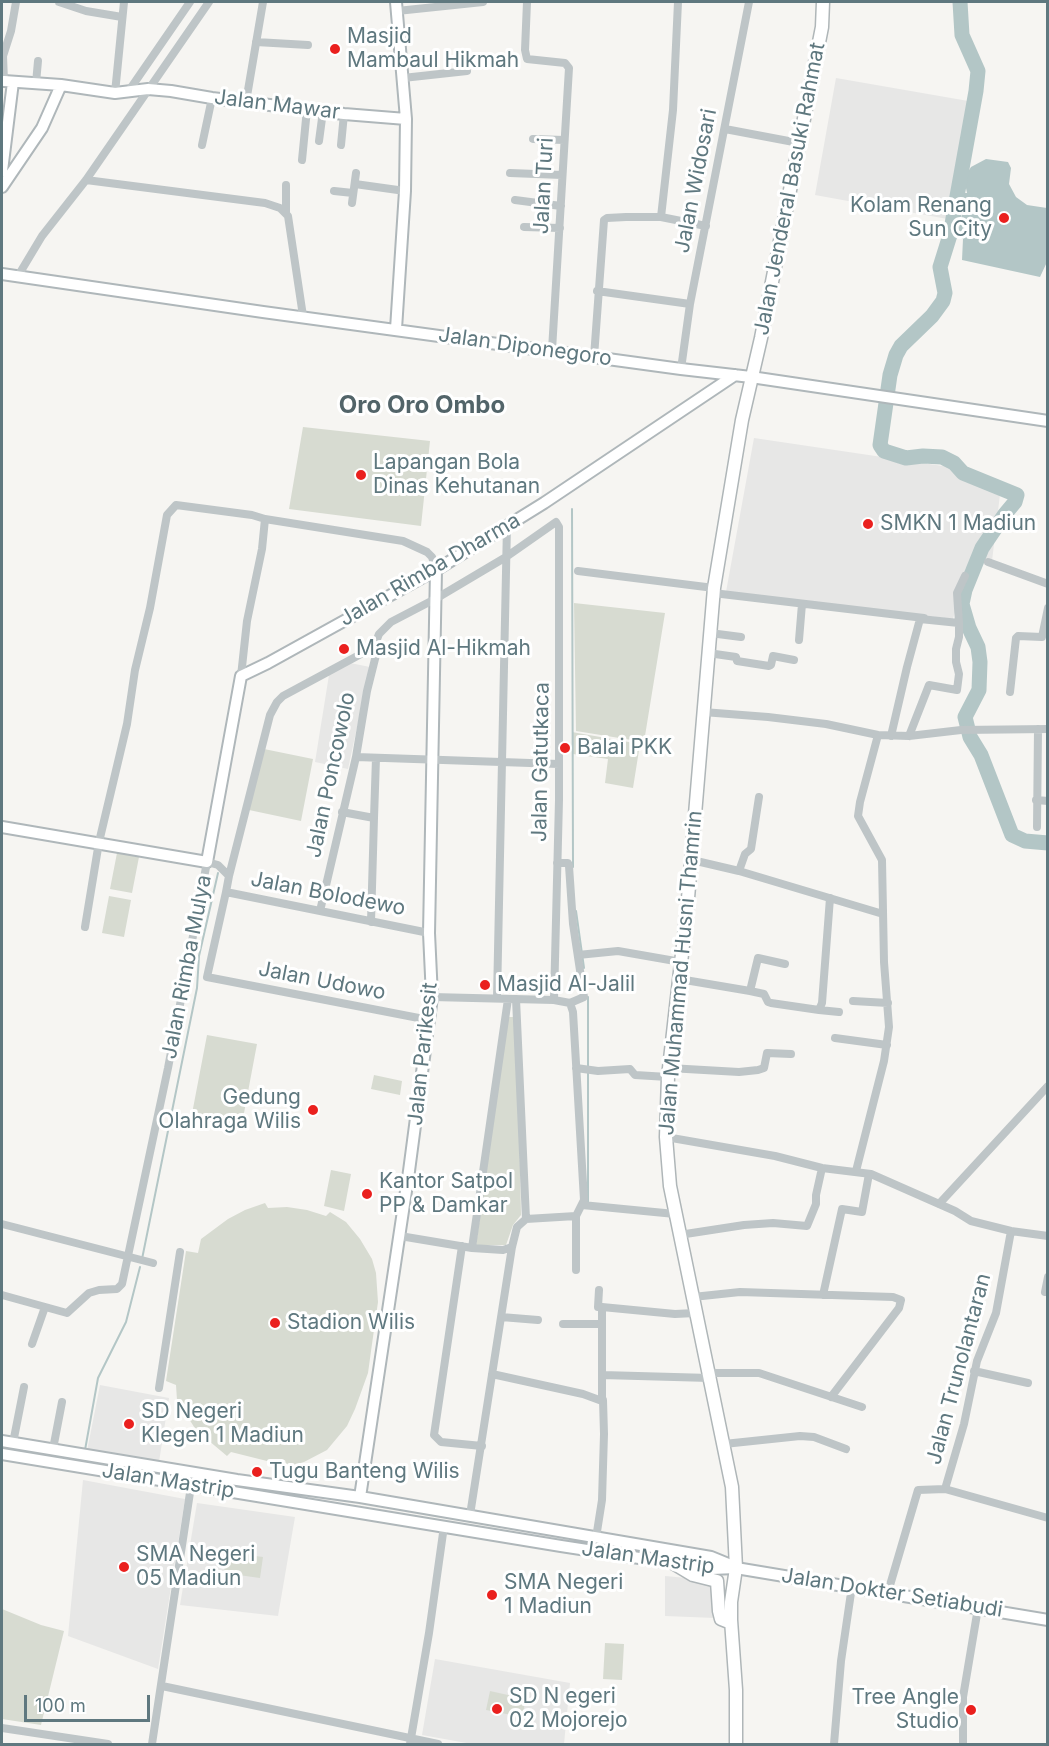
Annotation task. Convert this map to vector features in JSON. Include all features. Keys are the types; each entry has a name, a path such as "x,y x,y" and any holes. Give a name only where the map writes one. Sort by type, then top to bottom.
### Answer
{"highway":[{"name":"Jalan Jenderal Basuki Rahmat","path":"751,376 761,338 822,27 823,2"},
{"name":"Jalan Muhammad Husni Thamrin","path":"736,1744 736,1690 731,1623 731,1602 736,1568 732,1487 669,1186 666,1137 669,1072 692,860 713,591 731,478 751,376"},
{"path":"673,1563 693,1575 717,1581 719,1611 722,1619 731,1623"}],"main road":[{"path":"396,329 405,191 406,119 397,6"},
{"name":"Jalan Mawar","path":"9,81 61,85 115,93 148,89 171,91 344,114 406,119"},
{"path":"2,171 9,81"},
{"path":"2,187 42,128 61,85"},
{"name":"Jalan Diponegoro","path":"2,274 681,369 751,376 1047,421"},
{"name":"Jalan Rimba Dharma","path":"241,676 436,570 544,503 735,375"},
{"name":"Jalan Parikesit","path":"360,1497 400,1236 432,997 429,933 436,570"},
{"name":"Jalan Rimba Mulya","path":"207,862 241,676"},
{"path":"2,826 207,862"},
{"name":"Jalan Mastrip","path":"7,1442 470,1515 711,1557 736,1568"},
{"name":"Jalan Mastrip","path":"2,1454 561,1546 711,1569 736,1568"},
{"path":"561,1546 566,1532"},
{"name":"Jalan Dokter Setiabudi","path":"736,1568 1047,1620"}],"street":[{"path":"9,81 3,56 11,31 16,2"},
{"path":"59,2 86,11 122,17"},
{"path":"115,93 124,2"},
{"path":"128,92 190,2"},
{"path":"18,276 42,236 86,180 209,2"},
{"path":"246,102 263,2"},
{"path":"397,6 483,2"},
{"name":"Jalan Turi","path":"527,2 525,50 527,59 565,63 569,68 552,350"},
{"path":"661,218 673,110 678,2"},
{"name":"Jalan Widosari","path":"681,369 690,304 748,2"},
{"path":"256,42 308,45"},
{"path":"36,83 38,61"},
{"path":"357,64 401,61"},
{"path":"403,78 467,71"},
{"path":"202,145 212,98"},
{"path":"302,160 307,109"},
{"path":"319,141 324,111"},
{"path":"341,144 344,114"},
{"path":"725,129 799,143"},
{"path":"532,139 564,140"},
{"path":"352,203 356,173"},
{"path":"510,173 562,176"},
{"path":"86,180 266,203 286,212"},
{"path":"286,185 286,212 303,316"},
{"path":"334,191 354,189 405,191"},
{"path":"515,200 561,206"},
{"path":"594,357 597,291 604,220 626,217 661,218 706,226"},
{"path":"524,227 560,228"},
{"path":"597,291 690,304"},
{"path":"85,927 99,842 127,724 135,669 150,608 167,515 176,506 186,506 403,541 427,552 432,557 436,570"},
{"path":"241,676 247,621 262,549 265,519"},
{"name":"Jalan Gatutkaca","path":"506,557 554,522 559,527 559,764 554,1000"},
{"path":"497,998 507,525"},
{"path":"229,876 270,715 277,702 283,696 374,647 379,634 391,621 506,557"},
{"path":"988,562 1047,584"},
{"path":"578,571 959,623"},
{"path":"909,736 929,685 957,690 959,674 956,649 959,623 957,593 965,576"},
{"path":"799,640 802,603"},
{"path":"1010,692 1016,638 1018,636 1042,637 1047,608"},
{"path":"891,736 907,667 920,622 924,618"},
{"path":"710,633 741,637"},
{"name":"Jalan Poncowolo","path":"320,911 356,757 367,691 376,655 374,647"},
{"path":"708,653 736,657 737,661 769,666 773,656 794,660"},
{"path":"703,712 826,724 891,736 972,729 1043,729 1036,800 1037,827"},
{"path":"856,1171 887,1046 889,1028 884,962 882,860 858,816 878,735"},
{"path":"356,757 559,764"},
{"path":"371,922 376,758"},
{"path":"739,871 745,854 751,849 759,797"},
{"path":"1036,800 1047,801"},
{"path":"342,812 374,818"},
{"path":"692,860 739,871 883,914"},
{"name":"Jalan Bolodewo","path":"207,862 218,865 229,876 226,892 429,933"},
{"name":"Jalan Rimba Mulya","path":"45,1307 70,1312 89,1293 120,1288 129,1257 168,1068 207,862"},
{"path":"557,863 568,863 569,866 573,924 581,955 584,996 571,1008"},
{"name":"Jalan Udowo","path":"226,892 207,977 429,1020"},
{"path":"819,1010 822,1003 830,898"},
{"path":"581,955 618,951 681,962"},
{"path":"750,991 758,958 785,964"},
{"path":"679,978 764,994 771,1003 840,1012"},
{"path":"432,997 554,1000 571,1008"},
{"path":"512,999 526,1219"},
{"path":"472,1248 512,999"},
{"path":"853,1001 888,1003"},
{"path":"571,1008 582,1205 576,1216 576,1270"},
{"path":"836,1038 887,1046"},
{"path":"576,1068 598,1071 630,1069 635,1075 669,1072 739,1072 764,1068 766,1053 791,1054"},
{"path":"939,1204 1047,1086"},
{"path":"666,1137 776,1156 822,1168 868,1174 939,1204 971,1221 1011,1231 1047,1236"},
{"path":"679,1235 744,1225 773,1223 807,1226 816,1204 822,1168"},
{"path":"824,1295 842,1209 862,1212 868,1174"},
{"path":"582,1205 675,1214"},
{"path":"470,1515 517,1227 526,1219 576,1216"},
{"path":"2,1226 152,1263"},
{"name":"Jalan Trunolantaran","path":"888,1592 916,1492 920,1489 945,1489 964,1424 974,1371 996,1313 1011,1231"},
{"path":"400,1236 472,1248 503,1250 512,1247"},
{"path":"462,1246 434,1435 441,1442 482,1446"},
{"path":"159,1388 180,1252"},
{"path":"1045,1292 1047,1277"},
{"path":"599,1290 598,1307 675,1314 695,1313"},
{"path":"693,1297 740,1292 894,1297 901,1300 831,1397"},
{"path":"2,1295 45,1307 32,1344"},
{"path":"596,1538 602,1500 603,1467 602,1307"},
{"path":"501,1317 538,1320"},
{"path":"563,1324 602,1324"},
{"path":"974,1371 1028,1383"},
{"path":"602,1375 710,1376 759,1373 862,1407"},
{"path":"492,1374 603,1400"},
{"path":"7,1442 24,1387"},
{"path":"53,1449 62,1402"},
{"path":"724,1444 800,1436 814,1437 846,1449"},
{"path":"152,1744 191,1486"},
{"path":"945,1489 1047,1518"},
{"path":"410,1742 429,1633 444,1526"},
{"path":"834,1744 841,1661 852,1586"},
{"path":"963,1744 963,1697 978,1608"},
{"path":"162,1686 410,1742 438,1744"},
{"path":"2,1728 51,1740 108,1744"}],"shaded area":[{"path":"836,78 974,102 953,220 815,195"},
{"name":"Kolam Renang Sun City","path":"986,159 1008,162 1011,168 1009,184 1016,197 1027,205 1047,208 1047,262 1040,277 962,260 963,239 957,237 962,206 958,203 961,193 967,193 964,178 971,167"},
{"name":"Lapangan Bola Dinas Kehutanan","path":"303,427 430,441 421,526 289,509"},
{"name":"SMKN 1 Madiun","path":"754,438 963,469 1001,486 992,561 966,568 953,619 726,592"},
{"path":"574,603 665,613 644,742 576,731"},
{"path":"350,663 370,667 348,769 315,762 329,675"},
{"path":"572,732 640,744 633,788 605,783 608,759 573,754"},
{"path":"264,749 313,759 301,821 249,810"},
{"path":"117,853 139,857 132,893 110,889"},
{"path":"109,896 131,900 124,937 102,933"},
{"path":"508,1017 514,1017 518,1073 521,1215 513,1225 506,1245 476,1245"},
{"path":"207,1035 257,1044 241,1129 191,1119"},
{"path":"374,1075 402,1081 400,1095 371,1089"},
{"path":"331,1170 351,1174 344,1211 324,1206"},
{"name":"Stadion Wilis","path":"265,1203 268,1208 287,1207 326,1216 330,1212 346,1222 372,1259 376,1273 378,1302 368,1373 355,1409 347,1426 327,1450 304,1462 287,1467 285,1460 267,1461 231,1452 227,1456 196,1430 177,1400 176,1385 166,1381 186,1251 198,1253 201,1239 228,1219"},
{"name":"SD Negeri Klegen 1 Madiun","path":"100,1385 169,1398 159,1462 87,1451"},
{"name":"SMA Negeri 05 Madiun","path":"83,1480 185,1499 158,1669 68,1636"},
{"path":"197,1503 295,1517 278,1616 180,1605"},
{"path":"226,1552 263,1557 260,1578 224,1573"},
{"path":"665,1576 709,1580 714,1584 715,1618 665,1616"},
{"path":"2,1609 41,1625 64,1631 41,1725 2,1719"},
{"path":"605,1643 624,1644 622,1680 603,1679"},
{"name":"SD N egeri 02 Mojorejo","path":"435,1659 570,1683 564,1744 472,1744 422,1735"},
{"path":"490,1691 526,1699 522,1717 486,1710"}],"waterway":[{"path":"960,2 962,35 978,71 950,235 940,267 945,293 943,301 932,316 901,346 896,355 890,375 880,445 884,451 906,458 942,457 954,463 963,473 1017,495 1015,502 982,548 965,590 962,604 969,628 978,647 980,662 979,690 965,717 970,737 981,755 1012,835 1025,841 1048,843"},
{"path":"572,509 573,867"},
{"path":"142,1259 197,988 199,956 218,873"},
{"path":"576,911 584,968"},
{"path":"588,997 588,1067"},
{"path":"588,1072 588,1204"},
{"path":"85,1450 98,1378 126,1322 140,1267"}],"place":[{"name":"Masjid Mambaul Hikmah","path":"335,49"},
{"name":"Kolam Renang Sun City","path":"1004,218"},
{"name":"Lapangan Bola Dinas Kehutanan","path":"361,475"},
{"name":"SMKN 1 Madiun","path":"868,524"},
{"name":"Masjid Al-Hikmah","path":"344,649"},
{"name":"Balai PKK","path":"565,748"},
{"name":"Masjid Al-Jalil","path":"485,985"},
{"name":"Gedung Olahraga Wilis","path":"313,1110"},
{"name":"Kantor Satpol PP & Damkar","path":"367,1194"},
{"name":"Stadion Wilis","path":"275,1323"},
{"name":"SD Negeri Klegen 1 Madiun","path":"129,1424"},
{"name":"Tugu Banteng Wilis","path":"257,1472"},
{"name":"SMA Negeri 05 Madiun","path":"124,1567"},
{"name":"SMA Negeri 1 Madiun","path":"492,1595"},
{"name":"SD N egeri 02 Mojorejo","path":"497,1709"},
{"name":"Tree Angle Studio","path":"971,1710"}],"district":[{"name":"Oro Oro Ombo","path":"422,406"}]}
